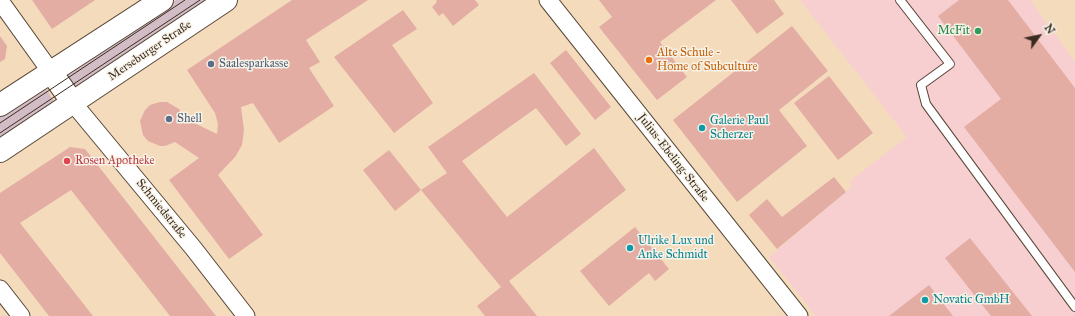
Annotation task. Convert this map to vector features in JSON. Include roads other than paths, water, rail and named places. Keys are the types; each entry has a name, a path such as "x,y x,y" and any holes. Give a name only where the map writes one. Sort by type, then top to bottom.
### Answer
{"main road":[{"path":"0,105 162,0"},
{"name":"Merseburger Straße","path":"0,152 226,0"},
{"path":"51,72 73,103"}],"street":[{"name":"Julius-Ebeling-Straße","path":"548,0 799,316"},
{"path":"0,1 51,72"},
{"name":"Schmiedstraße","path":"73,103 194,249 246,316"},
{"path":"0,289 21,316"}],"lane":[{"path":"900,0 950,64 921,84 926,104 1075,307"}],"tram line":[{"path":"0,123 185,0"},
{"path":"0,133 200,0"}],"place":[{"name":"McFit","path":"978,31"},
{"name":"Alte Schule - Home of Subculture","path":"649,60"},
{"name":"Saalesparkasse","path":"211,64"},
{"name":"Shell","path":"169,119"},
{"name":"Galerie Paul Scherzer","path":"702,128"},
{"name":"Rosen Apotheke","path":"67,161"},
{"name":"Ulrike Lux und Anke Schmidt","path":"630,248"},
{"name":"Novatic GmbH","path":"925,300"}]}
